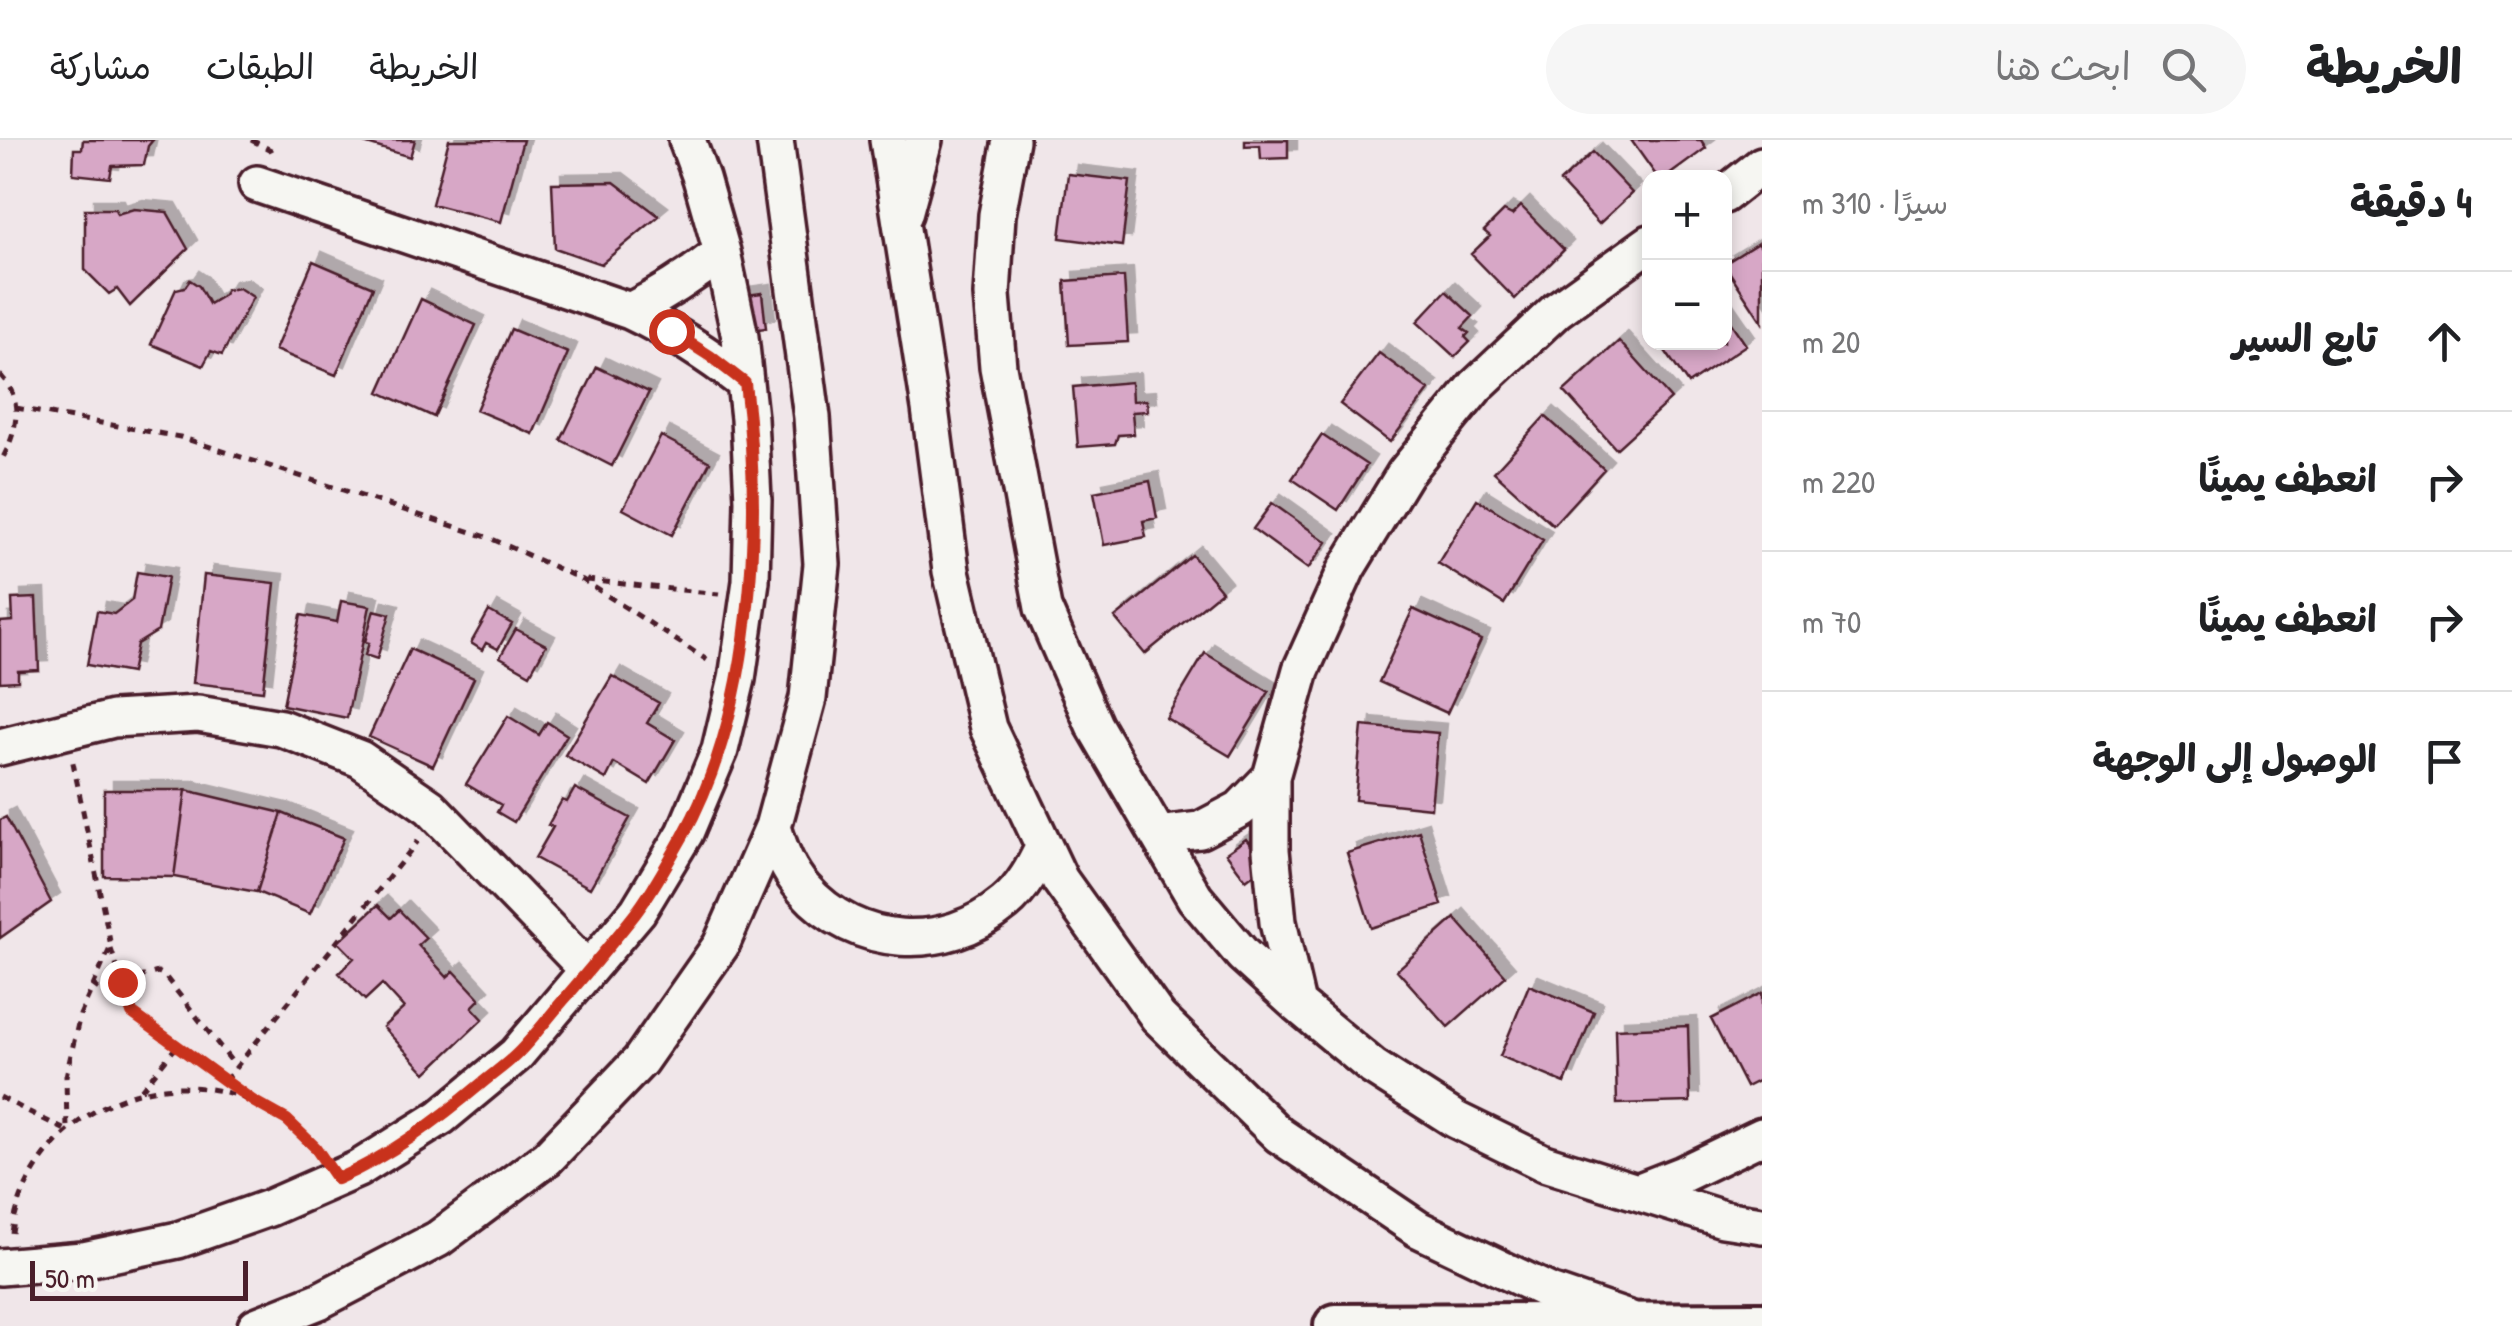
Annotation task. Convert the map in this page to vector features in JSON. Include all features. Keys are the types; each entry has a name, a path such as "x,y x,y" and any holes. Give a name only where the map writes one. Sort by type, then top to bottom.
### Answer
{"main road":[{"path":"1336,1326 1762,1324"}],"street":[{"path":"5,1267 83,1260 178,1240 269,1208 358,1169 442,1118 516,1055 638,911 685,833 720,750 737,680 749,597 754,500 750,418 740,337 722,252 687,140"},
{"path":"256,1326 318,1301 438,1239 546,1158 640,1061 721,945 772,828 808,698 822,564 812,417 775,140"},
{"path":"888,140 952,571 988,728 1060,880 1158,1017 1278,1135 1418,1229 1550,1292 1644,1324"},
{"path":"901,225 924,140"},
{"path":"1012,140 998,215 992,295 998,367 1044,608 1094,725 1195,898 1242,955 1297,1004 1373,1067 1456,1120 1544,1163 1723,1219 1762,1225"},
{"path":"1732,189 1762,165"},
{"path":"257,184 630,311 684,339 745,383"},
{"path":"1297,1004 1278,922 1271,850 1272,777 1301,670 1346,568 1405,473 1476,386 1557,310 1642,250"},
{"path":"630,311 694,275 722,252"},
{"path":"1,746 113,719 198,714 281,728 360,759 430,807 588,970"},
{"path":"1158,835 1200,830 1240,809 1272,777"},
{"path":"772,828 783,859 824,910 853,927 885,936 918,939 950,933 981,921 1008,901 1029,876 1044,846"},
{"path":"1231,942 1278,922"},
{"path":"1637,1192 1762,1136"}],"path":[{"path":"0,375 6,380 16,408 14,437 0,463"},
{"path":"16,408 180,437 490,538 583,580 737,680"},
{"path":"583,580 749,597"},
{"path":"66,731 110,946 132,1013"},
{"path":"225,1080 439,816"},
{"path":"66,1131 66,1076 80,1015 110,946"},
{"path":"122,982 154,973 164,975 236,1067"},
{"path":"92,984 253,1101 287,1120 315,1147 337,1179"},
{"path":"139,1091 177,1046"},
{"path":"5,1267 23,1192 42,1159 66,1131 100,1107 139,1091 178,1086 216,1089 253,1101"},
{"path":"0,1097 66,1131"}],"building":[{"path":"83,140 153,140 144,165 112,166 110,178 73,174 74,149 82,149"},
{"path":"354,140 415,140 410,157"},
{"path":"449,140 523,140 501,222 432,204"},
{"path":"1245,140 1288,140 1288,158 1261,159 1260,145 1245,146"},
{"path":"1631,140 1701,140 1706,148 1676,170 1652,170"},
{"path":"1593,152 1632,193 1599,224 1560,182"},
{"path":"1068,174 1130,181 1122,246 1060,238"},
{"path":"614,182 659,216 601,264 555,248 552,183"},
{"path":"1521,206 1564,250 1515,299 1471,254 1490,236 1484,231 1504,211 1512,215"},
{"path":"85,209 115,209 117,214 134,209 167,212 188,249 130,306 117,289 109,294 85,270"},
{"path":"1758,243 1762,249 1762,322 1732,276 1732,259"},
{"path":"313,261 373,287 336,375 275,350"},
{"path":"1124,277 1128,342 1069,345 1065,281"},
{"path":"190,280 199,286 209,304 226,290 239,288 253,297 222,355 211,351 203,366 151,344 176,289 185,287"},
{"path":"1446,291 1473,316 1462,328 1469,333 1465,337 1470,342 1455,357 1417,322"},
{"path":"762,293 766,328 743,331 739,296"},
{"path":"421,299 476,325 434,417 379,392"},
{"path":"1732,325 1746,345 1688,384 1665,350 1732,350"},
{"path":"511,329 568,353 533,434 476,410"},
{"path":"1619,341 1671,399 1616,449 1564,391"},
{"path":"1379,353 1429,390 1390,442 1340,404"},
{"path":"597,367 649,392 612,466 561,440"},
{"path":"1131,382 1132,401 1147,400 1148,411 1132,412 1134,434 1118,435 1115,444 1078,447 1073,387"},
{"path":"1545,416 1604,469 1553,525 1494,472"},
{"path":"1322,435 1367,465 1338,510 1292,479"},
{"path":"661,436 710,462 672,535 623,509"},
{"path":"1150,481 1157,518 1143,521 1146,537 1104,545 1094,492"},
{"path":"1477,499 1543,540 1504,604 1438,563"},
{"path":"1272,503 1327,542 1308,569 1253,529"},
{"path":"1192,555 1222,591 1145,654 1115,618"},
{"path":"137,572 168,577 158,631 137,644 131,673 87,665 97,611 114,614 132,600"},
{"path":"204,575 275,583 263,691 193,683"},
{"path":"36,598 39,670 18,671 18,681 0,682 0,622 13,621 12,599"},
{"path":"341,601 370,606 347,718 283,705 301,615 337,622"},
{"path":"1413,609 1481,640 1447,713 1379,682"},
{"path":"374,610 390,614 377,659 365,655"},
{"path":"489,611 512,624 498,649 486,643 482,650 471,643"},
{"path":"516,629 546,645 530,674 500,657"},
{"path":"410,649 474,678 433,766 369,737"},
{"path":"1205,653 1269,692 1230,756 1166,718"},
{"path":"612,676 659,703 647,723 675,740 649,784 614,763 606,779 565,755"},
{"path":"508,716 539,735 547,722 567,735 514,822 497,812 501,805 466,784"},
{"path":"1362,726 1438,733 1431,808 1355,800"},
{"path":"575,788 630,818 590,888 535,858 553,827 548,825 562,800 567,802"},
{"path":"104,790 186,790 174,877 104,876"},
{"path":"186,790 282,813 257,892 174,877"},
{"path":"282,813 344,838 310,914 257,892"},
{"path":"6,817 51,902 0,938 0,820"},
{"path":"1419,831 1442,905 1371,928 1347,853"},
{"path":"1246,839 1266,865 1246,880 1226,853"},
{"path":"378,905 391,918 399,910 426,938 418,945 447,977 454,971 480,999 472,1007 483,1019 426,1073 383,1027 404,1008 382,984 365,1000 339,973 354,958 338,942"},
{"path":"1455,918 1506,976 1448,1027 1397,970"},
{"path":"1529,985 1594,1012 1565,1083 1500,1056"},
{"path":"1762,993 1762,1079 1746,1087 1711,1019"},
{"path":"1688,1026 1690,1102 1617,1104 1615,1029"}],"route":[{"path":"122,982 132,1013 253,1101 287,1120 315,1147 337,1179 442,1118 516,1055 638,911 685,833 720,750 737,680 751,581 754,500 745,383 671,331"}]}
